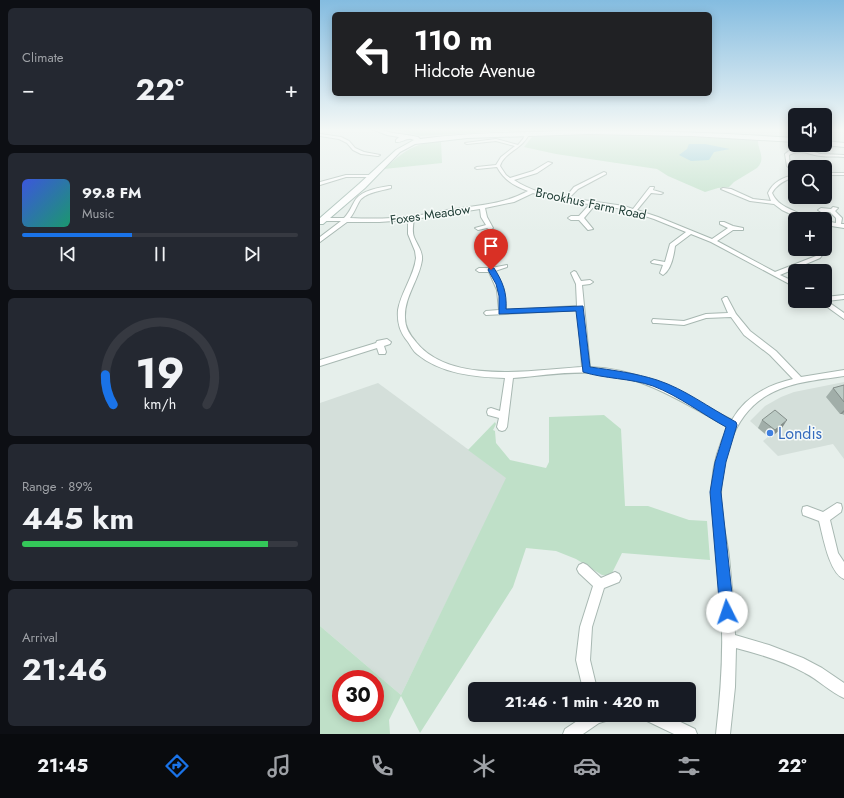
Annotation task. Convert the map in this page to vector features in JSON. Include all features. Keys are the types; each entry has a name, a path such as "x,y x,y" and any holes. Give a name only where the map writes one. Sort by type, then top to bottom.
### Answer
{"street":[{"path":"322,221 385,163"},
{"path":"509,180 535,172 548,164 539,164"},
{"path":"477,168 498,166"},
{"name":"Brookhus Farm Road","path":"498,166 504,176 509,180 532,191 565,200 634,211 713,241 788,281"},
{"path":"565,200 576,188 603,174 595,173"},
{"path":"832,174 844,174"},
{"path":"320,184 346,176 372,176"},
{"path":"788,178 771,188 770,193 775,203 790,212"},
{"path":"320,240 336,229 345,220 354,210 360,198 371,192 391,187"},
{"path":"723,189 732,188 752,200 775,203"},
{"path":"634,211 651,189 661,193"},
{"name":"Foxes Meadow","path":"322,221 376,221 411,218 455,210 482,208 505,204 532,191"},
{"path":"571,218 581,218 593,204"},
{"path":"478,228 489,227 482,208"},
{"path":"821,210 834,209 841,225"},
{"path":"411,218 410,232 419,260 401,311 401,321 405,333 416,348 435,362 465,372 509,375 586,370 625,376 655,383 680,394 706,411 732,425"},
{"path":"581,218 590,229"},
{"path":"722,223 732,228 741,229"},
{"path":"713,241 732,228"},
{"path":"663,273 672,245 690,232"},
{"path":"776,274 819,256"},
{"path":"654,262 667,264"},
{"path":"479,270 491,270 505,266"},
{"path":"491,270 500,284 503,296 502,312"},
{"path":"574,273 579,283 586,370"},
{"path":"579,283 590,282"},
{"path":"832,298 844,297"},
{"path":"725,299 733,315 747,333 773,353 800,381"},
{"path":"488,313 580,308"},
{"path":"832,308 844,317"},
{"path":"656,321 692,321 706,316 733,315"},
{"path":"320,363 383,346"},
{"path":"723,734 728,691 729,640 723,555 716,492 721,462 732,425 753,400 776,387 800,381 844,374"},
{"path":"502,426 502,415 507,394 509,375"},
{"path":"491,412 502,415"},
{"path":"824,518 837,508"},
{"path":"807,510 824,518"},
{"path":"824,518 833,555 844,573"},
{"path":"583,569 599,584"},
{"path":"599,584 615,578"},
{"path":"588,682 583,660 586,627 599,584"},
{"path":"729,640 753,646 790,659 809,668 844,691"},
{"path":"570,734 588,722"},
{"path":"665,722 690,734"}],"shaded area":[{"path":"844,382 844,459 833,444 778,456 763,441 768,437 750,421 765,406 781,397 794,392"},
{"path":"378,383 507,478 401,695 384,681 384,670 372,670 320,626 320,403"}],"green space":[{"path":"391,163 440,163 384,169"},
{"path":"618,163 760,163 757,168 734,182 729,187 718,188 705,192 668,176 657,169"},
{"path":"604,415 621,429 625,506 648,506 689,520 707,521 710,560 622,553 611,575 602,575 576,559 556,551 526,548 513,587 420,733 401,696 389,720 390,734 320,734 320,626 372,670 332,670 332,722 384,722 384,681 401,695 506,478 468,450 495,422 496,424 493,430 495,431 496,443 510,460 546,468 549,462 549,417"}],"building":[{"path":"844,385 844,402 833,388"},
{"path":"775,410 787,420 775,430 762,420"}],"place":[{"name":"Londis","path":"770,433"}],"route":[{"path":"491,270 500,284 503,296 502,312 580,308 586,370 632,377 655,383 680,394 706,411 732,425 725,442 716,492 723,555 727,612"}]}
